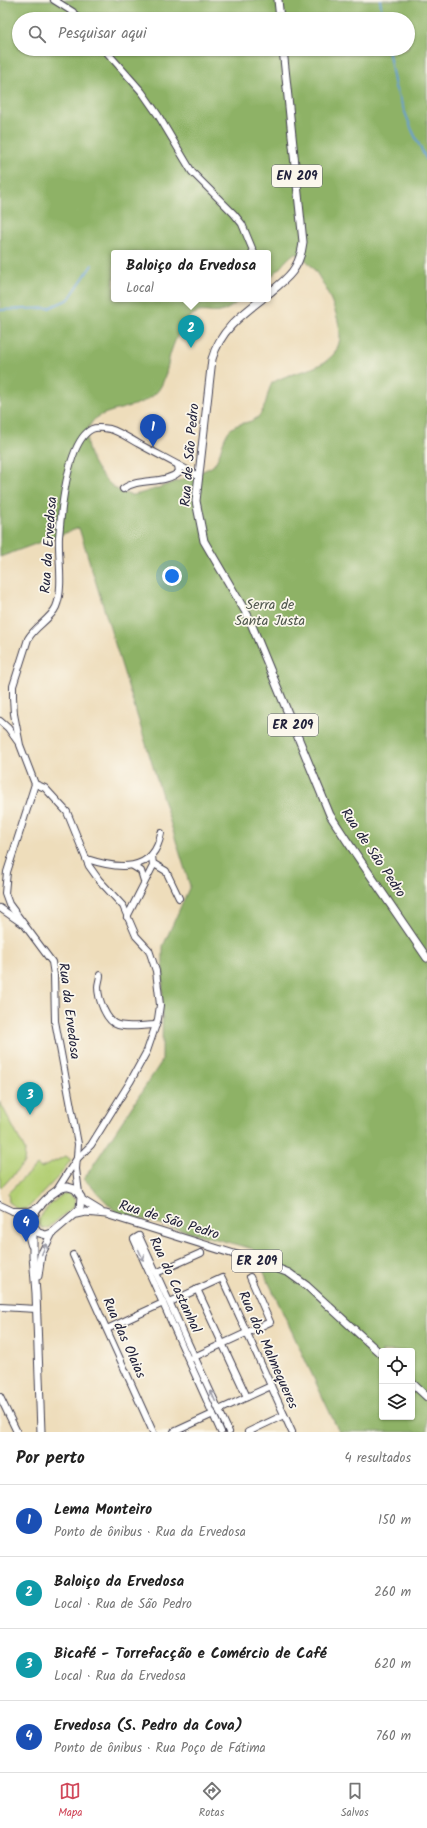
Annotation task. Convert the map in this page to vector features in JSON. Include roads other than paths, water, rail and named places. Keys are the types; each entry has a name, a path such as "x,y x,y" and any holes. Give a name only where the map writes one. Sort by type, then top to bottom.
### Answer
{"main road":[{"path":"278,0 279,12"},
{"name":"EN 209","path":"271,290 287,278 296,267 301,256 303,242 284,56"},
{"name":"Rua de São Pedro","path":"258,302 230,326 215,347 210,370 196,501 204,541 248,616 330,815 346,841 427,958"},
{"name":"ER 209","path":"57,1190 68,1186 75,1189 80,1197"},
{"path":"41,1432 37,1309 32,1224 34,1213 57,1190"},
{"path":"36,1293 41,1255 52,1233 80,1209 80,1197"},
{"name":"Rua de São Pedro","path":"80,1197 106,1214"},
{"name":"Rua de São Pedro","path":"76,1214 85,1212 106,1214 259,1262 289,1273 307,1286 379,1352"},
{"path":"32,1224 42,1235 52,1233"},
{"path":"413,1384 427,1397"}],"street":[{"path":"54,0 73,12"},
{"path":"110,56 142,92 158,114 192,172 242,224 253,250"},
{"name":"Rua da Ervedosa","path":"80,1197 76,1160 78,1144 55,1020 55,986 52,962 9,904 5,893 7,872 35,784 20,744 14,714 13,686 28,639 32,632 56,607 59,595 59,538 63,502 72,457 78,443 85,434 92,428 110,429 198,476"},
{"path":"123,489 130,484 167,478 177,474 178,465"},
{"name":"Rua da Ervedosa","path":"178,465 199,468"},
{"path":"0,721 8,728 20,744"},
{"path":"35,784 44,788 67,812 87,859 98,880 123,906 136,936 149,950 156,971 160,1005 156,1025 146,1051 130,1082 91,1146 76,1160"},
{"path":"87,859 117,867 133,866 152,855 160,841 161,833"},
{"path":"127,917 154,864 152,855"},
{"path":"154,864 166,871 179,898"},
{"path":"133,866 141,871 144,881"},
{"path":"0,908 27,928"},
{"path":"100,975 98,988 100,997 108,1017 113,1022 122,1025 156,1025"},
{"name":"Rua da Ervedosa","path":"57,1190 76,1160"},
{"path":"0,1205 32,1224"},
{"path":"10,1210 23,1212 41,1206"},
{"path":"19,1215 28,1231 33,1256"},
{"name":"Rua do Castanhal","path":"221,1432 188,1360 166,1302 156,1273 139,1236 134,1239 166,1302 195,1357 229,1432"},
{"path":"156,1273 201,1253"},
{"name":"Rua das Olaias","path":"73,1255 153,1432"},
{"path":"188,1360 270,1322 250,1277"},
{"name":"Rua dos Malmequeres","path":"197,1289 222,1278 292,1432"},
{"path":"107,1329 197,1289 247,1397"},
{"path":"0,1307 37,1309"},
{"path":"219,1410 271,1386"},
{"path":"0,1397 17,1432"},
{"path":"174,1432 213,1414"},
{"path":"248,1432 284,1415"}],"waterway":[{"path":"380,0 382,12"},
{"path":"389,56 395,87 412,130 427,161"},
{"path":"0,310 49,308 69,299 92,265"}],"place":[{"name":"Baloiço da Ervedosa","path":"191,348"},
{"name":"Lema Monteiro","path":"153,447"},
{"name":"Bicafé - Torrefacção e Comércio de Café","path":"30,1115"},
{"name":"Ervedosa (S. Pedro da Cova)","path":"26,1242"}],"park label":[{"name":"Serra de Santa Justa","path":"270,614"}]}
